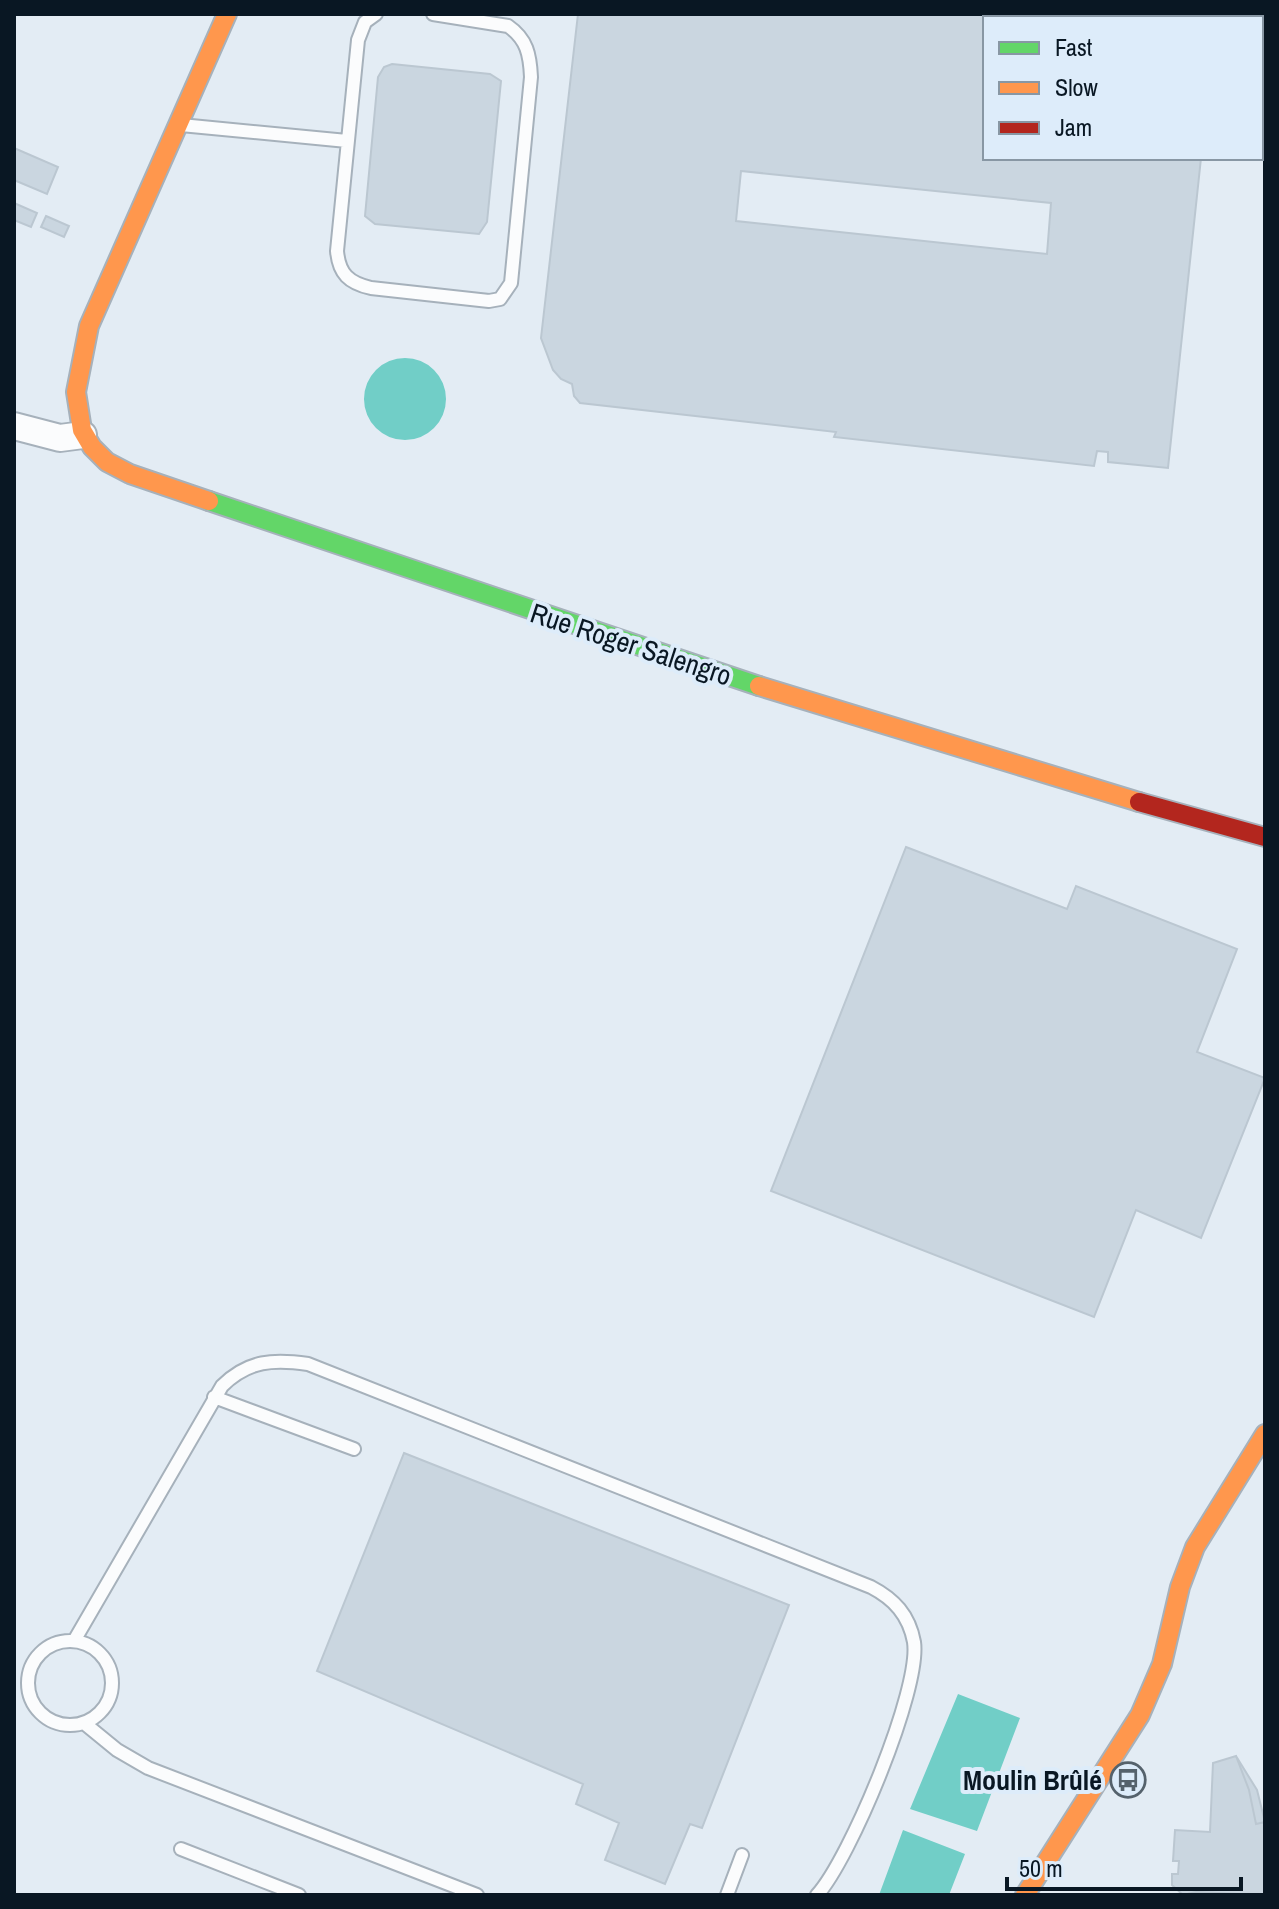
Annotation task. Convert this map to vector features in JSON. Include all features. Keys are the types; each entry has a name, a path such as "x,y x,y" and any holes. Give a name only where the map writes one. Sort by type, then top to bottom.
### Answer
{"street":[{"path":"14,426 60,438 83,435 77,385 89,326 227,14"},
{"name":"Rue Roger Salengro","path":"83,435 100,458 118,469 429,578 959,750 1265,837"},
{"path":"1025,1895 1140,1715 1162,1664 1180,1587 1195,1547 1265,1434"}],"lane":[{"path":"376,14 365,22 358,40 338,263 347,279 371,288 475,301 500,299 507,293 513,271 531,77 529,53 517,32 508,26 433,14"},
{"path":"178,124 347,141"},
{"path":"74,1641 214,1397 231,1377 254,1364 279,1360 308,1364 871,1587 895,1603 909,1624 914,1641 910,1691 842,1858 817,1895"},
{"path":"214,1397 354,1449"},
{"path":"74,1641 90,1646 102,1656 112,1678 108,1702 98,1715 84,1723 65,1725 48,1718 35,1705 29,1688 31,1670 40,1654 56,1644 74,1641"},
{"path":"84,1723 117,1750 148,1768 477,1895"},
{"path":"181,1849 299,1895"},
{"path":"727,1895 742,1855"}],"shaded area":[{"path":"405,358 421,361 434,370 443,383 446,399 443,415 434,428 421,437 405,440 389,437 376,428 367,415 364,399 367,383 376,370 389,361"},
{"path":"958,1694 1020,1718 977,1831 910,1809"},
{"path":"903,1830 965,1854 949,1895 879,1895"}],"building":[{"path":"578,14 1220,14 983,16 983,160 1201,160 1168,468 1108,462 1108,452 1097,451 1094,466 834,437 836,432 580,403 574,396 572,384 561,379 553,370 541,338","holes":["741,171 1051,203 1047,254 736,221"]},
{"path":"392,64 490,74 501,81 487,222 479,234 375,224 365,216 378,77 384,67"},
{"path":"14,148 58,167 47,194 14,180"},
{"path":"14,203 37,213 31,227 14,220"},
{"path":"46,216 69,226 64,237 41,227"},
{"path":"906,847 1067,909 1076,886 1237,949 1197,1052 1265,1078 1201,1238 1136,1210 1094,1317 771,1191"},
{"path":"404,1453 789,1605 702,1828 690,1824 665,1884 605,1860 619,1823 576,1804 583,1784 317,1671"},
{"path":"1236,1756 1249,1790 1256,1824 1265,1822 1265,1895 1196,1892 1183,1895 1172,1885 1172,1874 1178,1874 1179,1861 1173,1861 1175,1830 1210,1832 1213,1763"},
{"path":"1236,1756 1257,1790 1265,1822 1256,1824 1249,1790"}],"traffic: fast":[{"path":"209,501 759,686"}],"traffic: slow":[{"path":"209,501 130,474 107,462 92,447 82,430 76,392 89,326 227,14"},
{"path":"759,686 1139,802"},
{"path":"1025,1895 1140,1715 1162,1664 1180,1587 1195,1547 1265,1434"}],"traffic: jam":[{"path":"1139,802 1265,837"}],"place":[{"name":"Moulin Brûlé","path":"1128,1780"}]}
